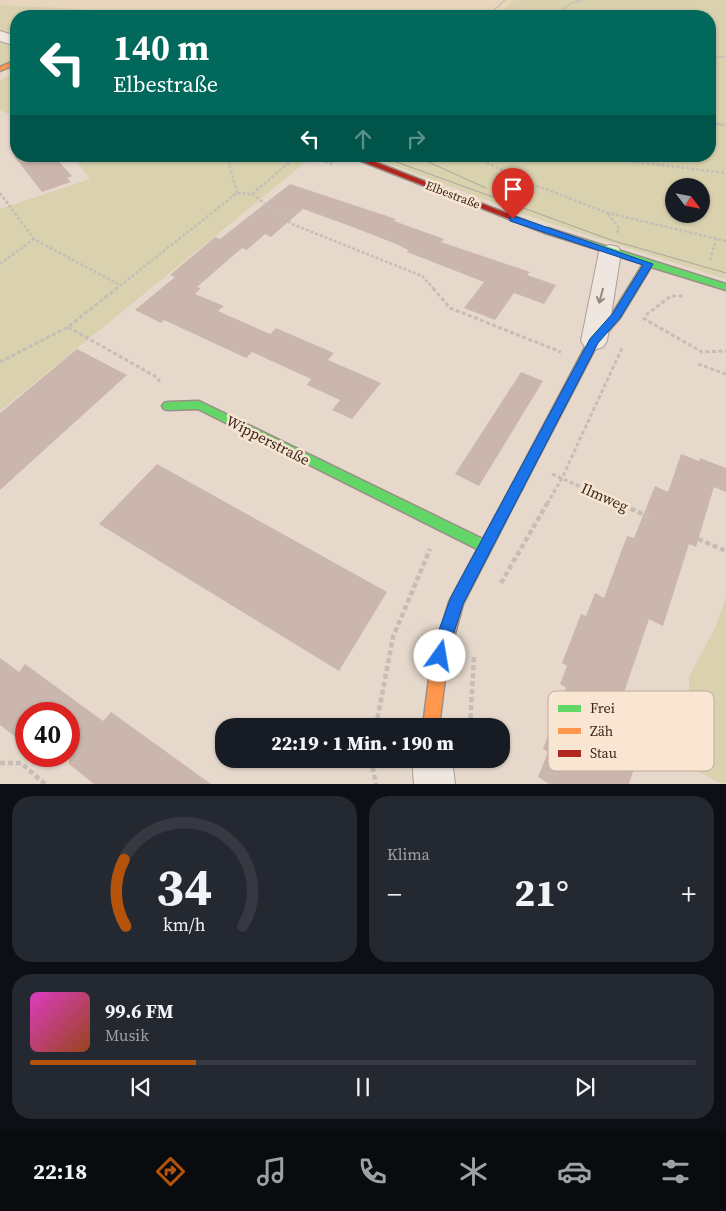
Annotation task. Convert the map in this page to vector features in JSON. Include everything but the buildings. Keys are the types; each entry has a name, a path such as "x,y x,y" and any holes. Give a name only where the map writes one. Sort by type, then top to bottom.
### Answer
{"street":[{"path":"0,36 10,44"},
{"name":"Elbestraße","path":"367,162 499,214 610,252 726,287"},
{"path":"594,341 610,252"},
{"path":"432,718 436,673 443,638 456,602 594,341 616,316 648,264"},
{"name":"Wipperstraße","path":"168,406 199,405 484,546"},
{"path":"433,768 435,784"}],"path":[{"path":"494,10 505,0"},
{"path":"562,10 571,2 582,0"},
{"path":"230,162 238,193"},
{"path":"252,194 290,162"},
{"path":"485,162 527,182 608,213 726,241"},
{"path":"636,162 726,173"},
{"path":"0,193 34,239 120,285"},
{"path":"0,362 68,327 238,193 252,194 292,224 422,276 450,308 563,353"},
{"path":"0,264 34,239"},
{"path":"638,322 671,296 687,296"},
{"path":"642,318 702,352 726,351"},
{"path":"68,327 158,378 168,406"},
{"path":"500,586 562,478 626,342"},
{"path":"698,364 726,374"},
{"name":"Ilmweg","path":"562,478 649,517"},
{"path":"377,718 392,637 423,562 443,527"},
{"path":"698,539 726,551"},
{"path":"471,718 475,647"},
{"path":"0,763 21,763 45,784"},
{"path":"373,768 376,784"}],"shaded area":[{"path":"0,0 514,0 503,10 104,10 29,8 0,5"},
{"path":"514,0 726,0 726,279 546,222 384,162 716,162 716,10 503,10"},
{"path":"0,5 94,10 10,10 10,72 0,68"},
{"path":"10,75 10,115 0,110 0,80"},
{"path":"77,162 306,162 0,411 0,209 90,179"},
{"path":"726,596 726,783 720,783 697,771 714,771 714,691 689,691 689,677 716,626"}],"tram line":[{"path":"397,162 614,241 726,273"},
{"path":"428,162 486,188"}],"traffic: fast":[{"path":"548,231 726,287"},
{"path":"517,487 594,341 616,316 648,264"},
{"path":"168,406 199,405 484,546"}],"traffic: slow":[{"path":"0,69 10,65"},
{"path":"432,718 439,663 456,602 517,487"}],"traffic: jam":[{"path":"368,162 548,231"}],"route":[{"path":"440,656 443,638 456,602 484,546 594,341 616,316 648,264 513,219"}]}
